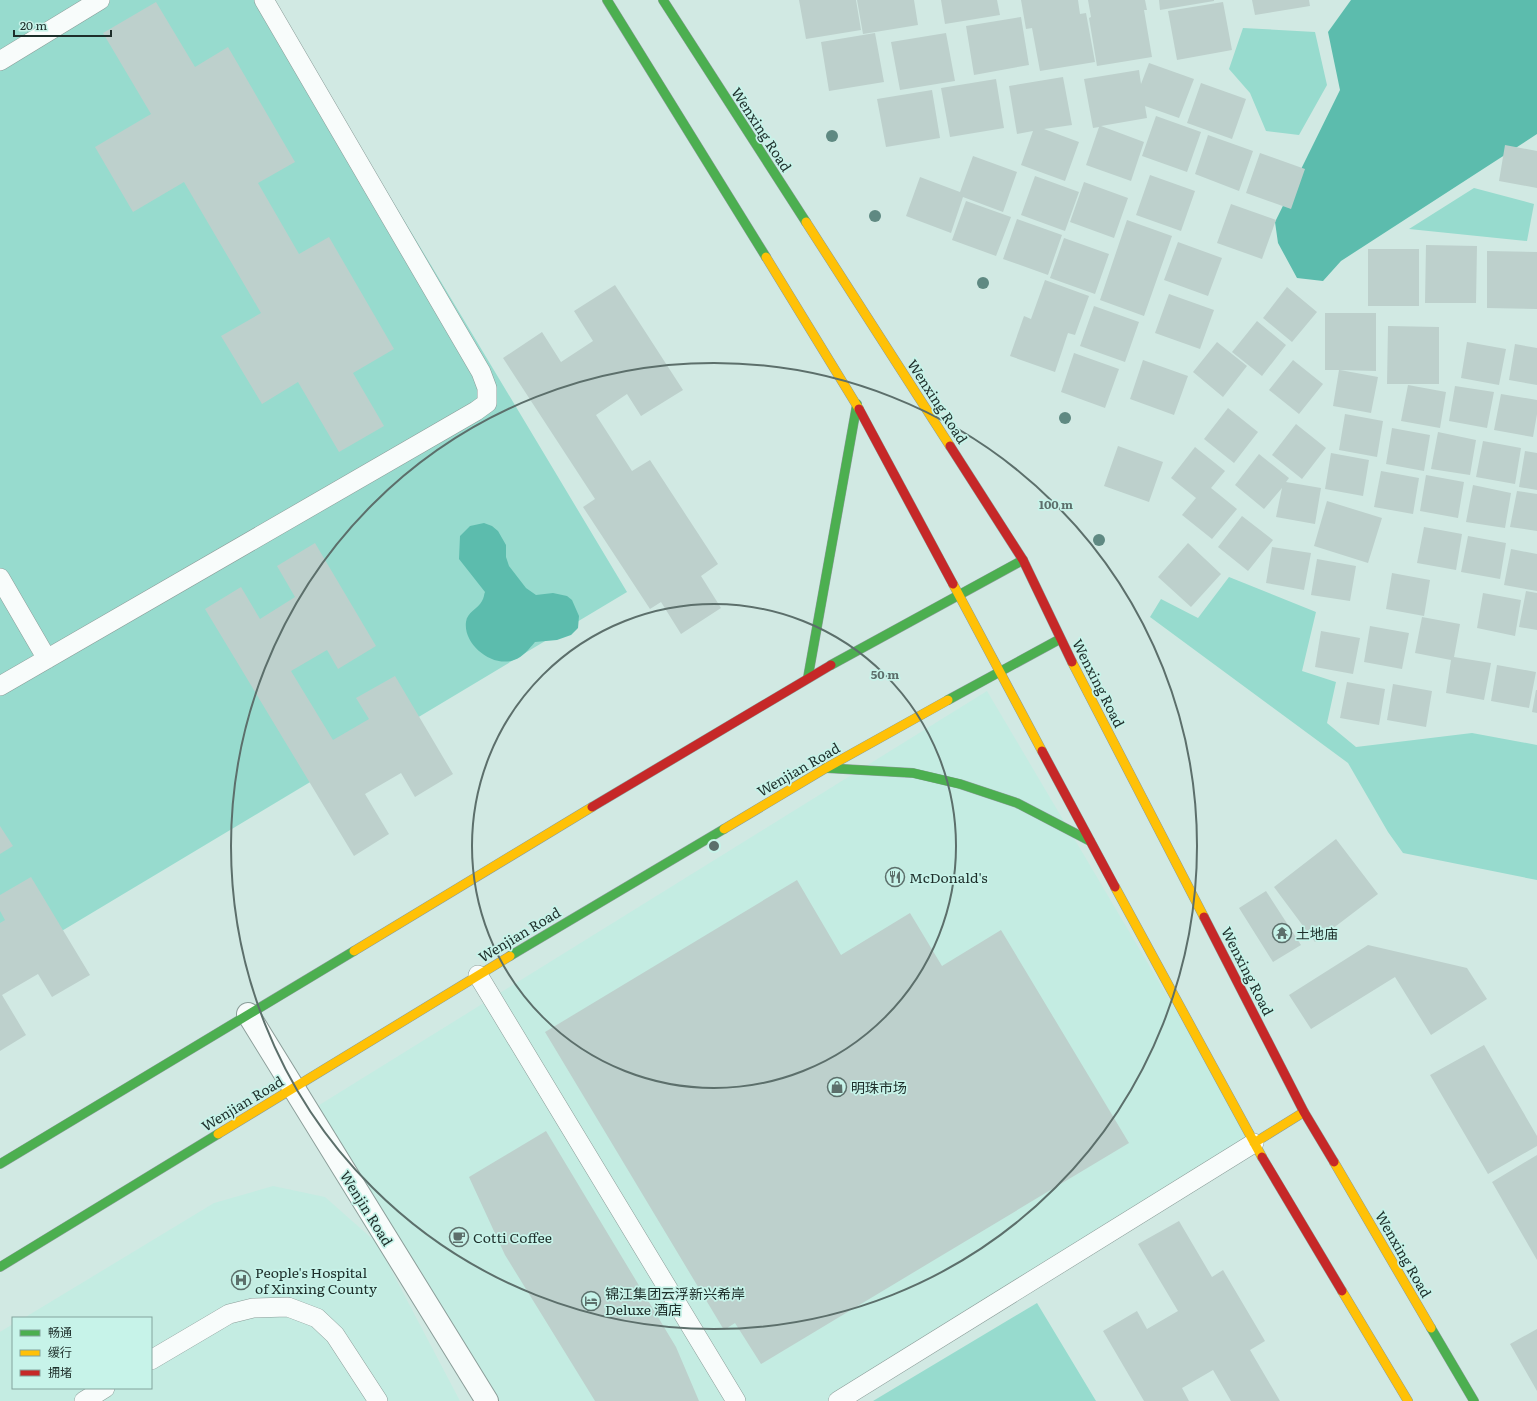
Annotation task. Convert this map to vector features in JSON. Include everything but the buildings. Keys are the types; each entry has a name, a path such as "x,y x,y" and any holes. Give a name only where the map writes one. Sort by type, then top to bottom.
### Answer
{"street":[{"path":"606,0 857,404 1090,841 1254,1143 1408,1401"},
{"name":"Wenxing Road","path":"663,0 1023,560 1060,639 1304,1112 1474,1401"},
{"path":"808,677 857,404"},
{"path":"0,1164 808,677 958,594 1023,560"},
{"name":"Wenjian Road","path":"0,1267 478,975 826,768 1060,639"},
{"path":"826,768 913,773 960,784 1017,803 1090,841"},
{"name":"Wenjin Road","path":"248,1014 487,1401"},
{"path":"1254,1143 1304,1112"}],"lane":[{"path":"0,61 100,0"},
{"path":"0,686 469,415 487,403 487,388 481,372 264,0"},
{"path":"0,578 47,659"},
{"path":"478,975 736,1401"},
{"path":"838,1401 1254,1143"},
{"path":"152,1359 229,1314 253,1308 288,1307 317,1318 335,1335 378,1401"},
{"path":"84,1401 103,1389"}],"shaded area":[{"path":"0,0 272,0 627,592 0,968"},
{"path":"1351,0 1537,0 1537,134 1341,261 1323,281 1297,278 1278,243 1275,222 1340,90 1328,32"},
{"path":"1243,28 1315,32 1327,85 1299,135 1266,131 1250,93 1229,69"},
{"path":"1474,188 1534,204 1527,241 1409,229"},
{"path":"484,523 492,526 498,531 506,545 506,557 509,566 526,588 536,595 553,593 567,596 572,600 579,616 578,628 571,635 557,640 535,642 520,657 506,662 489,658 474,646 466,631 466,622 470,613 482,601 485,592 459,559 460,536 470,526"},
{"path":"1229,577 1316,612 1302,671 1336,682 1327,723 1356,747 1472,733 1537,745 1537,880 1403,853 1388,832 1348,763 1150,617 1161,599 1198,618"},
{"path":"987,691 1254,1143 838,1401 487,1401 308,1112"},
{"name":"People's Hospital of Xinxing County","path":"273,1186 325,1197 377,1243 460,1401 0,1401 0,1332 12,1325 12,1389 152,1389 152,1317 26,1317 214,1203"},
{"path":"1037,1303 1096,1401 873,1401"}],"traffic: fast":[{"path":"607,0 766,257"},
{"path":"663,0 806,222"},
{"path":"808,677 857,404"},
{"path":"831,665 1023,560"},
{"path":"948,700 1060,639"},
{"path":"826,768 913,773 960,784 1017,803 1090,841"},
{"path":"510,956 724,829"},
{"path":"0,1164 354,951"},
{"path":"0,1267 218,1134"},
{"path":"1431,1328 1474,1401"}],"traffic: slow":[{"path":"806,222 950,446"},
{"path":"766,257 859,409"},
{"path":"953,584 1042,751"},
{"path":"1072,662 1204,917"},
{"path":"724,829 826,768 948,700"},
{"path":"354,951 592,807"},
{"path":"1115,887 1262,1157"},
{"path":"218,1134 510,956"},
{"path":"1254,1143 1304,1112"},
{"path":"1334,1162 1431,1328"},
{"path":"1342,1291 1408,1401"}],"traffic: jam":[{"path":"859,409 953,584"},
{"path":"950,446 1023,560 1072,662"},
{"path":"592,807 831,665"},
{"path":"1042,751 1115,887"},
{"path":"1204,917 1304,1112 1334,1162"},
{"path":"1262,1157 1342,1291"}],"place":[{"name":"McDonald's","path":"895,877"},
{"name":"土地庙","path":"1282,933"},
{"name":"明珠市场","path":"837,1087"},
{"name":"Cotti Coffee","path":"459,1237"},
{"name":"People's Hospital of Xinxing County","path":"241,1280"},
{"name":"锦江集团云浮新兴希岸 Deluxe 酒店","path":"591,1301"}]}
